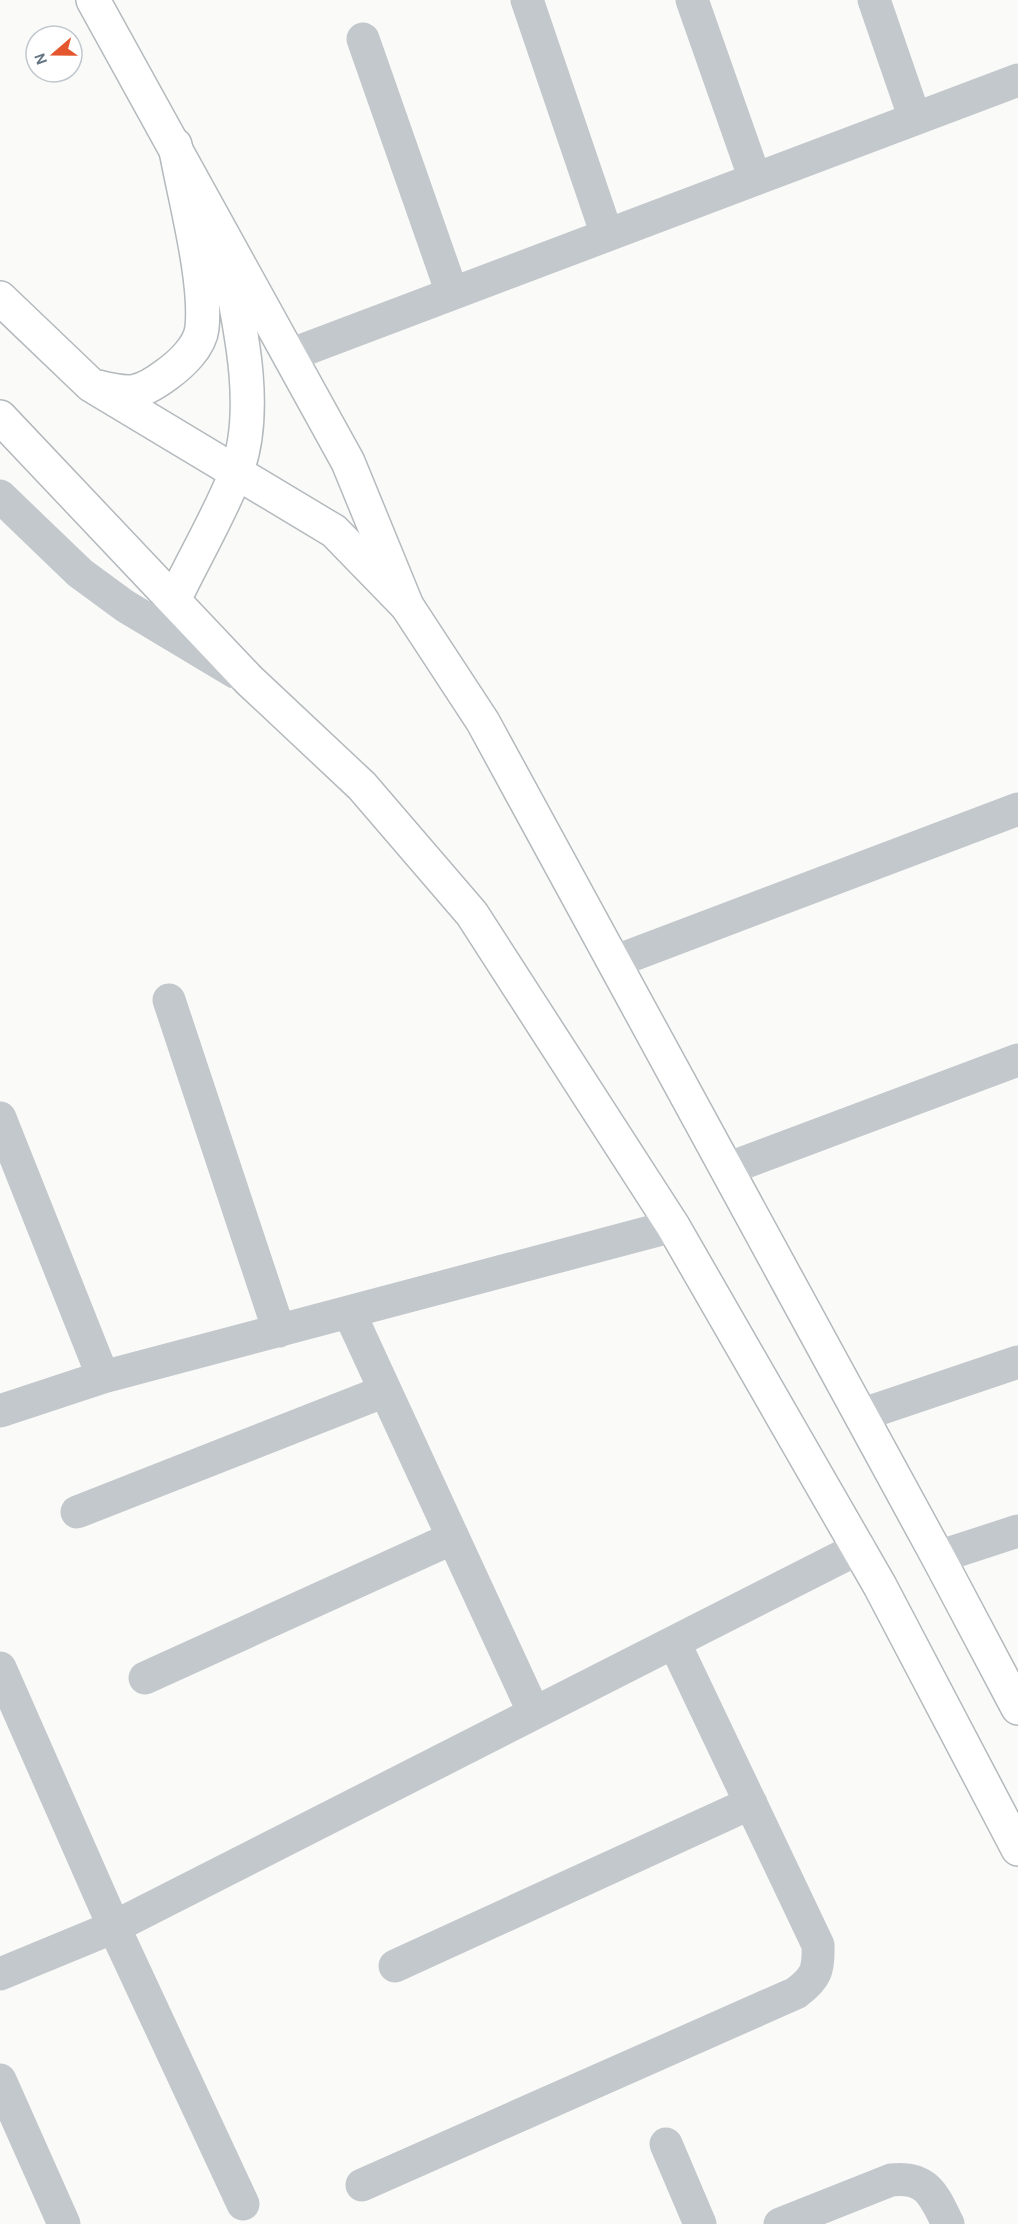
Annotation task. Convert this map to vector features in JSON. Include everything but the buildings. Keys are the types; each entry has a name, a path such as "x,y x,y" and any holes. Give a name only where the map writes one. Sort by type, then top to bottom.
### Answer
{"main road":[{"path":"93,0 348,462 407,606 483,723 861,1415 1018,1708"},
{"path":"91,385 126,394 152,386 183,362 202,330 200,283 175,145"},
{"path":"174,600 237,472 246,430 247,378 222,235"},
{"path":"0,298 91,385 175,438 237,472 334,531 407,606"},
{"path":"0,417 249,680 362,786 472,914 673,1226 859,1548 1018,1849"}],"street":[{"path":"527,0 607,235"},
{"path":"692,0 755,179"},
{"path":"874,0 915,119"},
{"path":"363,39 452,293"},
{"path":"290,355 1018,80"},
{"path":"0,496 80,573 124,606 249,680"},
{"path":"614,962 1018,809"},
{"path":"169,999 279,1330"},
{"path":"727,1169 1018,1060"},
{"path":"0,1118 103,1377"},
{"path":"0,1411 103,1377 673,1226"},
{"path":"349,1312 534,1713"},
{"path":"861,1415 1018,1362"},
{"path":"77,1512 385,1391"},
{"path":"938,1557 1018,1531"},
{"path":"145,1678 453,1538"},
{"path":"0,1974 114,1927 859,1548"},
{"path":"362,2186 796,1993 811,1982 819,1965 818,1945 674,1642"},
{"path":"0,1668 114,1927 243,2204"},
{"path":"395,1966 751,1803"},
{"path":"0,2080 64,2224"},
{"path":"666,2144 700,2224"},
{"path":"780,2224 891,2180 904,2179 917,2181 933,2194 948,2224"}]}
